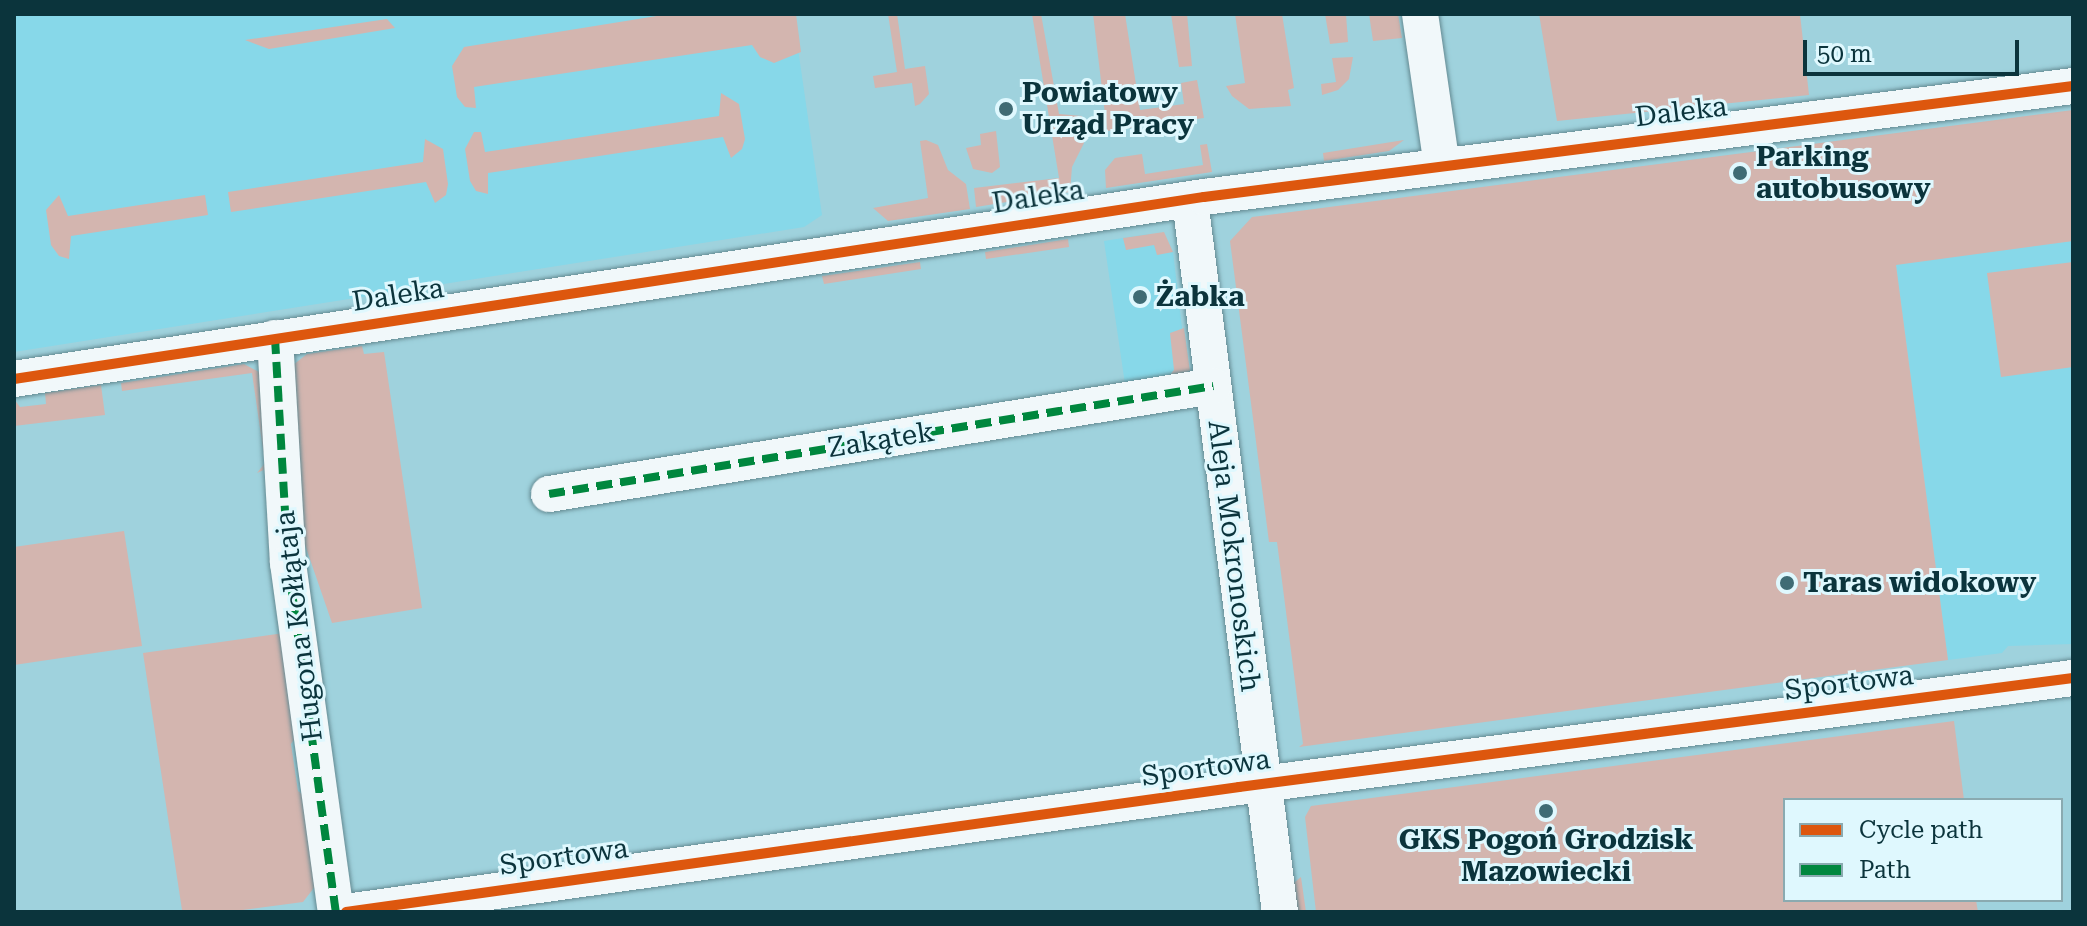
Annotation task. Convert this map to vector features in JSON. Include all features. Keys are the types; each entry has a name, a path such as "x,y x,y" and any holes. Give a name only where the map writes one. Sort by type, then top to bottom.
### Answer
{"street":[{"path":"1420,14 1442,166"},
{"name":"Daleka","path":"14,379 1190,200 2073,86"},
{"name":"Aleja Mokronoskich","path":"1190,200 1280,912"},
{"name":"Hugona Kołłątaja","path":"275,338 288,563 336,912"},
{"name":"Zakątek","path":"549,494 1213,386"},
{"name":"Sportowa","path":"346,912 1263,784 2073,678"}],"shaded area":[{"path":"14,14 793,14 822,215 804,227 14,352"},
{"path":"669,14 796,14 801,52 774,63 760,57 752,45 474,87 476,108 465,107 457,97 452,66 464,47"},
{"path":"888,14 897,14 905,69 925,66 929,94 915,106 912,83 875,88 873,76 897,72"},
{"path":"1032,14 1041,14 1059,114 1082,116 1084,143 1072,167 1070,192 976,207 974,188 1059,178"},
{"path":"1093,14 1125,14 1140,110 1184,104 1181,83 1197,80 1204,118 1107,131"},
{"path":"1171,14 1187,14 1192,66 1179,67"},
{"path":"1235,14 1282,14 1294,88 1288,90 1291,106 1249,109 1232,96 1226,86 1245,83"},
{"path":"1325,14 1346,14 1348,42 1330,44"},
{"path":"1369,14 1398,14 1402,38 1373,41"},
{"path":"1539,14 1800,14 1809,95 1557,121"},
{"path":"387,19 395,28 269,49 245,40"},
{"path":"1353,57 1349,79 1338,90 1322,95 1321,84 1336,82 1332,58"},
{"path":"721,93 739,104 745,139 742,149 731,158 723,137 488,173 488,194 476,191 470,181 465,149 474,132 481,132 485,152 719,116"},
{"path":"2073,110 2073,241 1896,265 1948,660 1299,747 1303,744 1277,542 1269,542 1230,241 1252,217"},
{"path":"996,131 1000,167 992,173 973,169 966,148 981,145 980,134"},
{"path":"425,139 443,149 448,184 446,195 435,203 426,182 231,212 228,192 423,162"},
{"path":"1404,140 1389,151 1324,161 1323,153"},
{"path":"920,141 938,145 948,170 966,184 970,209 888,221 873,208 928,198"},
{"path":"1207,144 1212,172 1106,188 1105,170 1115,158 1142,154 1145,174 1203,165 1200,145"},
{"path":"59,195 68,216 205,195 208,215 71,236 69,259 59,256 51,245 46,210"},
{"path":"1164,232 1173,252 1157,255 1154,245 1126,250 1123,238"},
{"path":"1148,234 1173,252 1185,353 1168,378 1125,384 1104,241"},
{"path":"1068,239 1069,247 986,259 985,252"},
{"path":"2073,241 2073,644 2008,646 2002,653 1948,660 1896,264"},
{"path":"920,262 921,269 824,284 822,276"},
{"path":"2073,262 2073,367 2001,377 1987,273"},
{"path":"1184,328 1190,371 1168,378 1174,370 1170,333"},
{"path":"362,346 364,354 384,352 422,608 332,623 304,542 293,365 307,354"},
{"path":"244,364 259,372 266,469 257,473 265,463 252,373 122,391 121,383"},
{"path":"101,385 105,415 14,426 14,399 20,407 46,404 45,393"},
{"path":"124,531 142,646 14,665 14,547"},
{"path":"284,633 298,734 291,744 298,791 307,798 320,880 303,902 227,912 174,912 182,910 143,653"},
{"name":"GKS Pogoń Grodzisk Mazowiecki","path":"1954,721 1964,798 1783,798 1783,902 1976,902 1978,912 1316,912 1305,817 1311,806"},
{"path":"1301,877 1306,912 1293,912 1290,886"}],"marked path":[{"path":"275,338 288,563 336,912"},
{"path":"549,494 1213,386"}],"cycle path":[{"path":"14,379 1204,197 2073,86"},
{"path":"346,912 1239,787 2073,678"}],"place":[{"name":"Powiatowy Urząd Pracy","path":"1006,109"},
{"name":"Parking autobusowy","path":"1740,173"},
{"name":"Żabka","path":"1140,297"},
{"name":"Taras widokowy","path":"1787,583"},
{"name":"GKS Pogoń Grodzisk Mazowiecki","path":"1546,811"}]}
